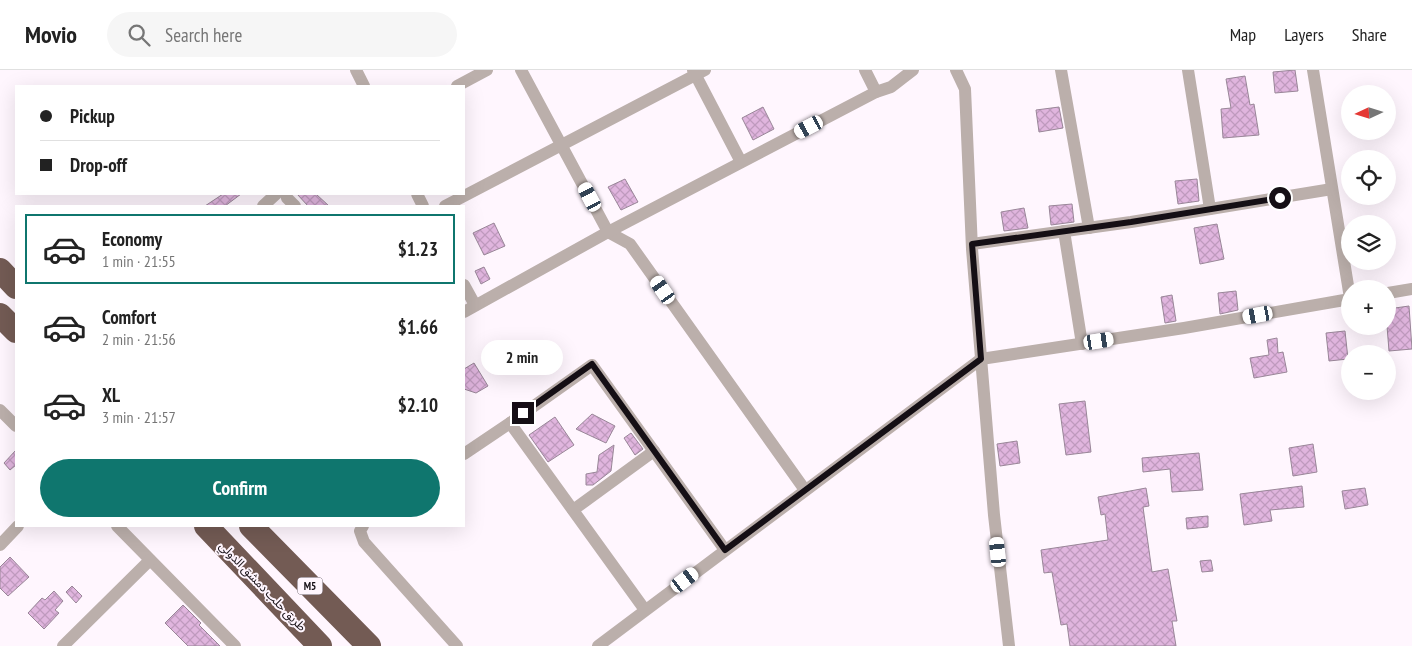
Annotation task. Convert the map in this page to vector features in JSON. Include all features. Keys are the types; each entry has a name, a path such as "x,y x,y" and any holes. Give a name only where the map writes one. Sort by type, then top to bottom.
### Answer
{"highway":[{"path":"0,270 15,286"},
{"name":"طريق حلب دمشق الدولي","path":"207,527 320,646"},
{"name":"M5","path":"252,527 369,646"}],"street":[{"path":"356,70 364,85"},
{"path":"459,85 487,70"},
{"path":"522,70 608,232 630,244 806,490"},
{"path":"865,70 876,92"},
{"path":"465,290 469,308 741,162 876,92 891,87 913,70"},
{"path":"956,70 965,89 972,244 981,359 994,515 1009,646"},
{"path":"1061,70 1089,228"},
{"path":"1188,70 1210,209"},
{"path":"1313,70 1347,280"},
{"path":"447,205 698,72 741,162"},
{"path":"972,244 1089,228 1332,189"},
{"path":"264,205 275,195"},
{"path":"286,195 294,205"},
{"path":"1064,231 1082,344"},
{"path":"1396,292 1412,290"},
{"path":"598,646 981,359 1082,344 1341,300"},
{"path":"465,453 592,364 725,550"},
{"path":"0,410 15,425"},
{"path":"510,423 645,610"},
{"path":"573,510 654,451"},
{"path":"0,545 17,527"},
{"path":"118,527 230,644"},
{"path":"362,527 360,531 364,542 457,646"},
{"path":"63,646 150,560"}],"building":[{"path":"1295,70 1298,91 1275,93 1273,72"},
{"path":"1245,76 1250,105 1254,104 1259,135 1223,138 1221,109 1231,108 1226,79"},
{"path":"763,107 774,129 753,140 742,118"},
{"path":"1059,107 1063,128 1039,132 1036,110"},
{"path":"625,179 638,202 621,210 608,187"},
{"path":"1197,179 1199,201 1178,204 1175,181"},
{"path":"222,195 240,195 226,205 206,205"},
{"path":"298,195 317,195 328,205 307,205"},
{"path":"1072,204 1074,222 1051,225 1049,206"},
{"path":"1024,208 1028,228 1004,231 1001,212"},
{"path":"494,223 505,246 484,255 473,233"},
{"path":"1217,224 1224,259 1200,264 1194,228"},
{"path":"484,267 490,279 481,284 475,271"},
{"path":"1236,291 1238,310 1220,314 1218,293"},
{"path":"1172,295 1176,321 1165,323 1161,297"},
{"path":"1409,306 1412,349 1396,350 1396,345 1389,345 1388,335 1396,335 1396,308"},
{"path":"1341,331 1341,335 1345,335 1346,345 1341,345 1341,360 1329,361 1326,333"},
{"path":"1277,338 1278,353 1283,352 1287,372 1254,378 1250,358 1269,355 1267,340"},
{"path":"474,363 488,386 476,393 465,389 465,368"},
{"path":"1085,401 1091,452 1066,455 1059,404"},
{"path":"592,414 615,426 606,443 576,429"},
{"path":"555,417 574,445 548,462 529,435"},
{"path":"631,433 643,449 635,455 624,438"},
{"path":"1017,441 1020,463 1000,466 997,444"},
{"path":"1313,444 1317,472 1293,476 1289,448"},
{"path":"614,445 611,471 593,485 586,485 586,474 597,472 599,455"},
{"path":"15,451 15,466 10,470 4,463"},
{"path":"1199,453 1203,490 1172,492 1170,469 1143,472 1142,458"},
{"path":"1302,486 1304,507 1270,510 1272,521 1244,525 1240,494"},
{"path":"1146,488 1149,506 1143,507 1152,572 1168,569 1177,621 1172,621 1176,646 1070,646 1067,624 1061,625 1052,572 1044,573 1041,550 1108,540 1105,514 1101,515 1098,497"},
{"path":"1365,488 1368,505 1345,509 1342,491"},
{"path":"1208,516 1208,527 1187,529 1186,518"},
{"path":"10,557 29,577 8,596 0,588 0,567"},
{"path":"1211,560 1213,571 1202,572 1200,561"},
{"path":"72,586 82,596 76,603 66,592"},
{"path":"54,591 63,601 55,610 59,613 44,629 28,613 42,598 45,600"},
{"path":"183,605 201,623 199,625 220,646 188,646 165,623"}],"route":[{"path":"523,413 592,364 725,550 981,359 972,244 1131,222 1280,198"}]}
